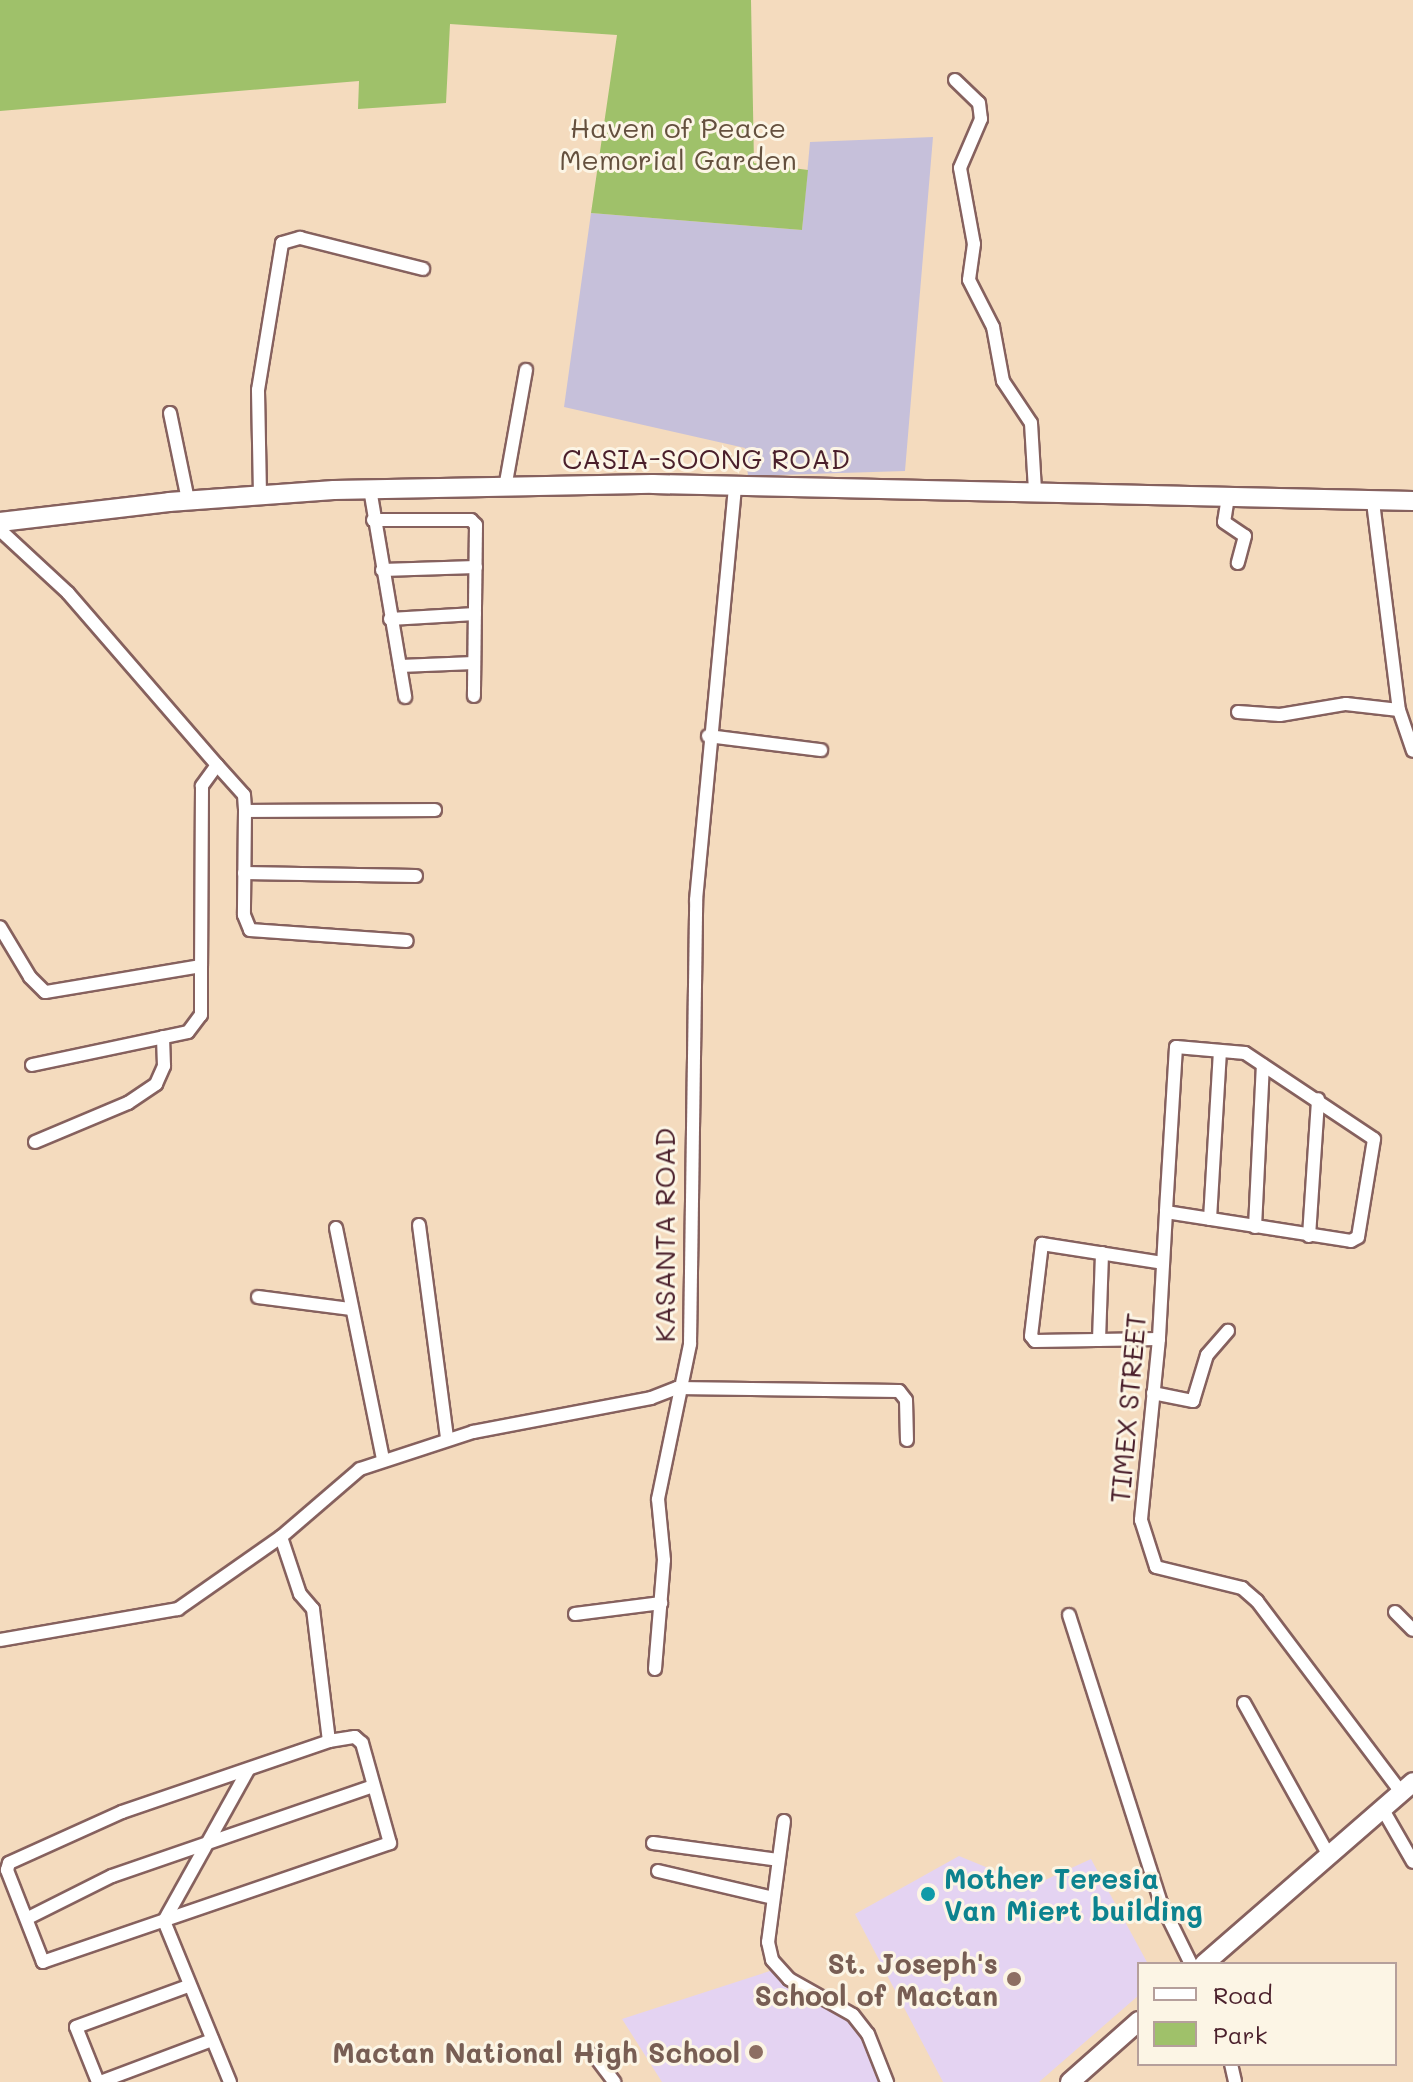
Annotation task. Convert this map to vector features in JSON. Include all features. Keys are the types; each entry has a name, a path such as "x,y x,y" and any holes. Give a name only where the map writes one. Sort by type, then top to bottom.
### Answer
{"street":[{"path":"955,80 979,103 981,119 960,168 974,244 969,280 990,318 1003,381 1031,423 1035,491"},
{"path":"260,495 258,390 282,243 300,238 423,269"},
{"path":"505,488 526,370"},
{"path":"170,413 188,500"},
{"name":"CASIA-SOONG ROAD","path":"0,522 188,500 370,489 735,486 1413,501"},
{"name":"KASANTA ROAD","path":"655,1669 664,1560 658,1499 677,1388 690,1344 696,900 708,736 735,486"},
{"path":"370,489 405,697"},
{"path":"1228,497 1224,522 1245,536 1238,563"},
{"path":"1373,502 1399,710 1413,751"},
{"path":"373,520 471,520 478,531 474,696"},
{"path":"0,530 68,593 244,795 244,915 255,933 407,941"},
{"path":"382,570 476,567"},
{"path":"390,619 475,614"},
{"path":"400,666 474,663"},
{"path":"1238,712 1280,715 1346,704 1399,710"},
{"path":"708,736 821,750"},
{"path":"32,1065 188,1032 201,1015 202,786 217,765"},
{"path":"245,811 435,810"},
{"path":"244,873 416,876"},
{"path":"0,927 30,977 45,992 201,966"},
{"path":"35,1142 128,1103 156,1084 164,1066 163,1037"},
{"name":"TIMEX STREET","path":"1220,1051 1176,1047 1159,1339 1141,1520 1156,1567 1242,1588 1257,1601 1407,1787"},
{"path":"1166,1212 1309,1236 1351,1241 1358,1237 1374,1139 1245,1053 1220,1051 1210,1219"},
{"path":"1255,1227 1263,1065"},
{"path":"1309,1236 1318,1099"},
{"path":"419,1225 447,1439"},
{"path":"336,1228 383,1460"},
{"path":"1159,1339 1035,1341 1031,1336 1042,1244 1163,1263"},
{"path":"1099,1340 1102,1253"},
{"path":"258,1297 351,1309"},
{"path":"1153,1393 1190,1403 1207,1355 1228,1331"},
{"path":"0,1640 178,1609 281,1537 339,1482 383,1460 447,1439 651,1398 677,1388 899,1391 906,1400 907,1440"},
{"path":"281,1537 300,1594 313,1609 329,1741"},
{"path":"575,1614 661,1603"},
{"path":"1395,1612 1413,1630"},
{"path":"1069,1615 1161,1903 1190,1962"},
{"path":"1244,1703 1328,1854"},
{"path":"355,1737 362,1743 390,1843 43,1962 7,1870 9,1863 122,1812 248,1770 329,1741 355,1737"},
{"path":"230,2082 188,1986 164,1921 248,1770"},
{"path":"28,1918 112,1876 206,1847 373,1786"},
{"path":"1206,1962 1407,1787"},
{"path":"1382,1808 1413,1862"},
{"path":"784,1821 773,1898 772,1960 789,1979 853,2015 868,2034 887,2082"},
{"path":"653,1843 778,1860"},
{"path":"658,1871 773,1898"},
{"path":"188,1986 76,2027 99,2082 212,2040"},
{"path":"1070,2082 1137,2023"},
{"path":"594,2055 614,2082"}],"shaded area":[{"path":"933,137 905,471 748,476 745,448 564,407 591,213 802,230 810,142"},
{"name":"St. Joseph's School of Mactan","path":"959,1856 1032,1886 1091,1859 1147,1962 1137,1962 1137,1997 1039,2082 943,2082 855,1914"},
{"name":"Mactan National High School","path":"773,1970 857,2022 880,2082 662,2082 622,2019"}],"green space":[{"name":"Haven of Peace Memorial Garden","path":"0,0 751,0 754,163 808,170 802,230 591,213 617,35 450,24 446,103 358,109 359,81 0,111"}],"place":[{"name":"Mother Teresia Van Miert building","path":"928,1894"},
{"name":"St. Joseph's School of Mactan","path":"1014,1979"},
{"name":"Mactan National High School","path":"756,2052"}]}
